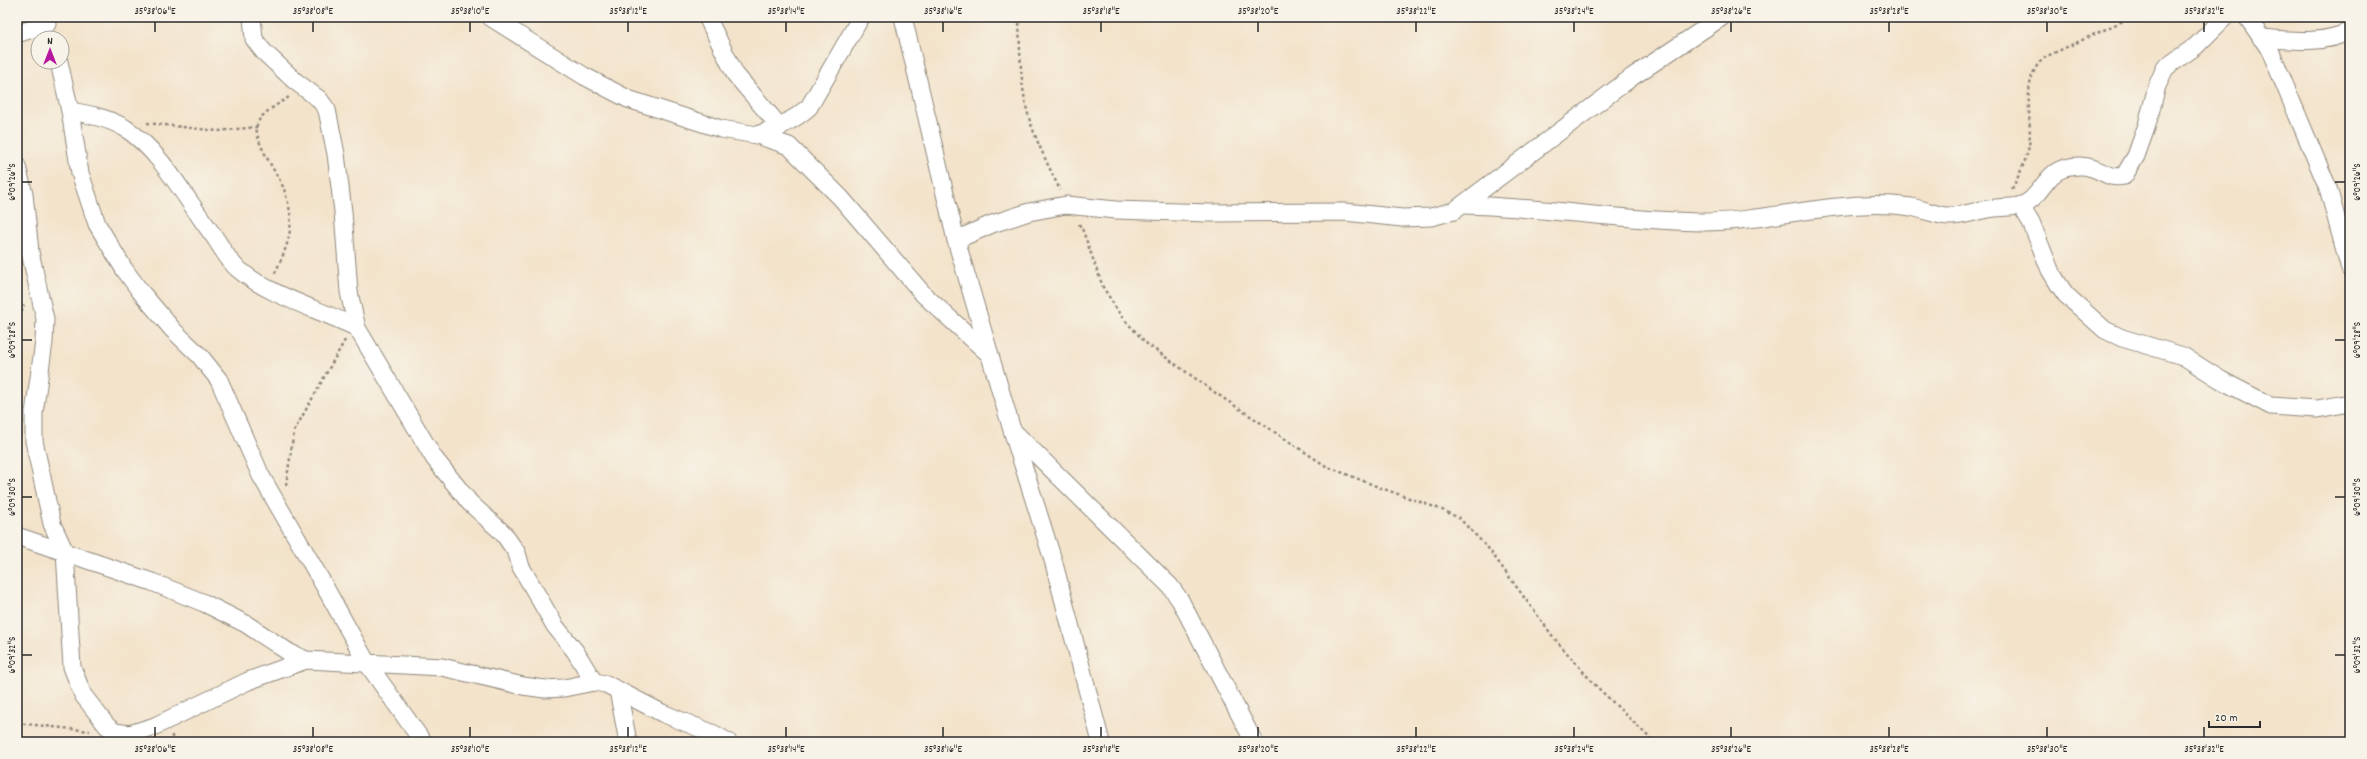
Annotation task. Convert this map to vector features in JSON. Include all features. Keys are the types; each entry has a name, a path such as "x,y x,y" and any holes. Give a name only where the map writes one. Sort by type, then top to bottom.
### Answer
{"street":[{"path":"252,17 254,39 263,51 324,105 329,118 343,212 349,292 355,327 434,458 470,503 503,533 517,553 521,566 555,626 574,651 594,682"},
{"path":"490,17 584,76 628,99 722,129 757,135 789,146 842,198 924,295 990,355"},
{"path":"707,17 735,74 780,127"},
{"path":"757,135 780,127 798,117 809,107 861,17"},
{"path":"903,17 956,240 1012,430 1053,560 1101,742"},
{"path":"956,240 992,224 1029,212 1066,204 1116,210 1202,213 1345,212 1402,218 1431,217 1454,211 1632,77 1722,17"},
{"path":"1464,204 1516,206 1592,215 1703,222 1746,219 1862,205 1910,207 1946,216 1962,216 1990,208 2021,206 2035,194 2052,174 2059,170 2076,166 2092,167 2110,176 2124,176 2136,156 2147,125 2157,86 2165,68 2196,46 2225,17"},
{"path":"2247,17 2272,55 2328,188 2350,269"},
{"path":"17,34 48,26"},
{"path":"2261,38 2319,40 2337,37 2350,31"},
{"path":"61,70 70,111 80,173 97,224 124,269 140,291 173,330 200,356 218,380 247,449 367,663 424,742"},
{"path":"70,111 90,115 117,125 140,141 187,198 237,268 272,291 355,327"},
{"path":"17,166 24,194 30,252 45,319 44,342 34,413 34,441 50,518 65,552 72,667 84,695 107,726 115,732 129,734 155,726 248,681 306,660"},
{"path":"2021,206 2031,222 2050,270 2059,285 2066,295 2105,330 2122,338 2182,356 2220,380 2271,406 2317,410 2350,403"},
{"path":"1012,430 1160,576 1177,595 1254,742"},
{"path":"17,536 204,603 246,624 290,653 306,660 442,667 523,686 545,689 564,688 594,682 606,684 662,713 714,734 728,742"},
{"path":"618,690 628,742"}],"path":[{"path":"1019,17 1020,52 1026,102 1032,126 1066,204 1084,232 1103,287 1121,316 1147,344 1217,394 1326,466 1440,509 1458,518 1488,548 1554,638 1594,684 1654,742"},
{"path":"2004,208 2022,168 2029,145 2030,84 2032,72 2036,64 2045,57 2132,17"},
{"path":"272,291 273,278 285,253 290,212 284,188 262,145 257,127 258,122 266,114 303,87"},
{"path":"141,122 218,131 257,127"},
{"path":"279,506 287,479 294,431 355,327"},
{"path":"17,723 115,732"}]}
